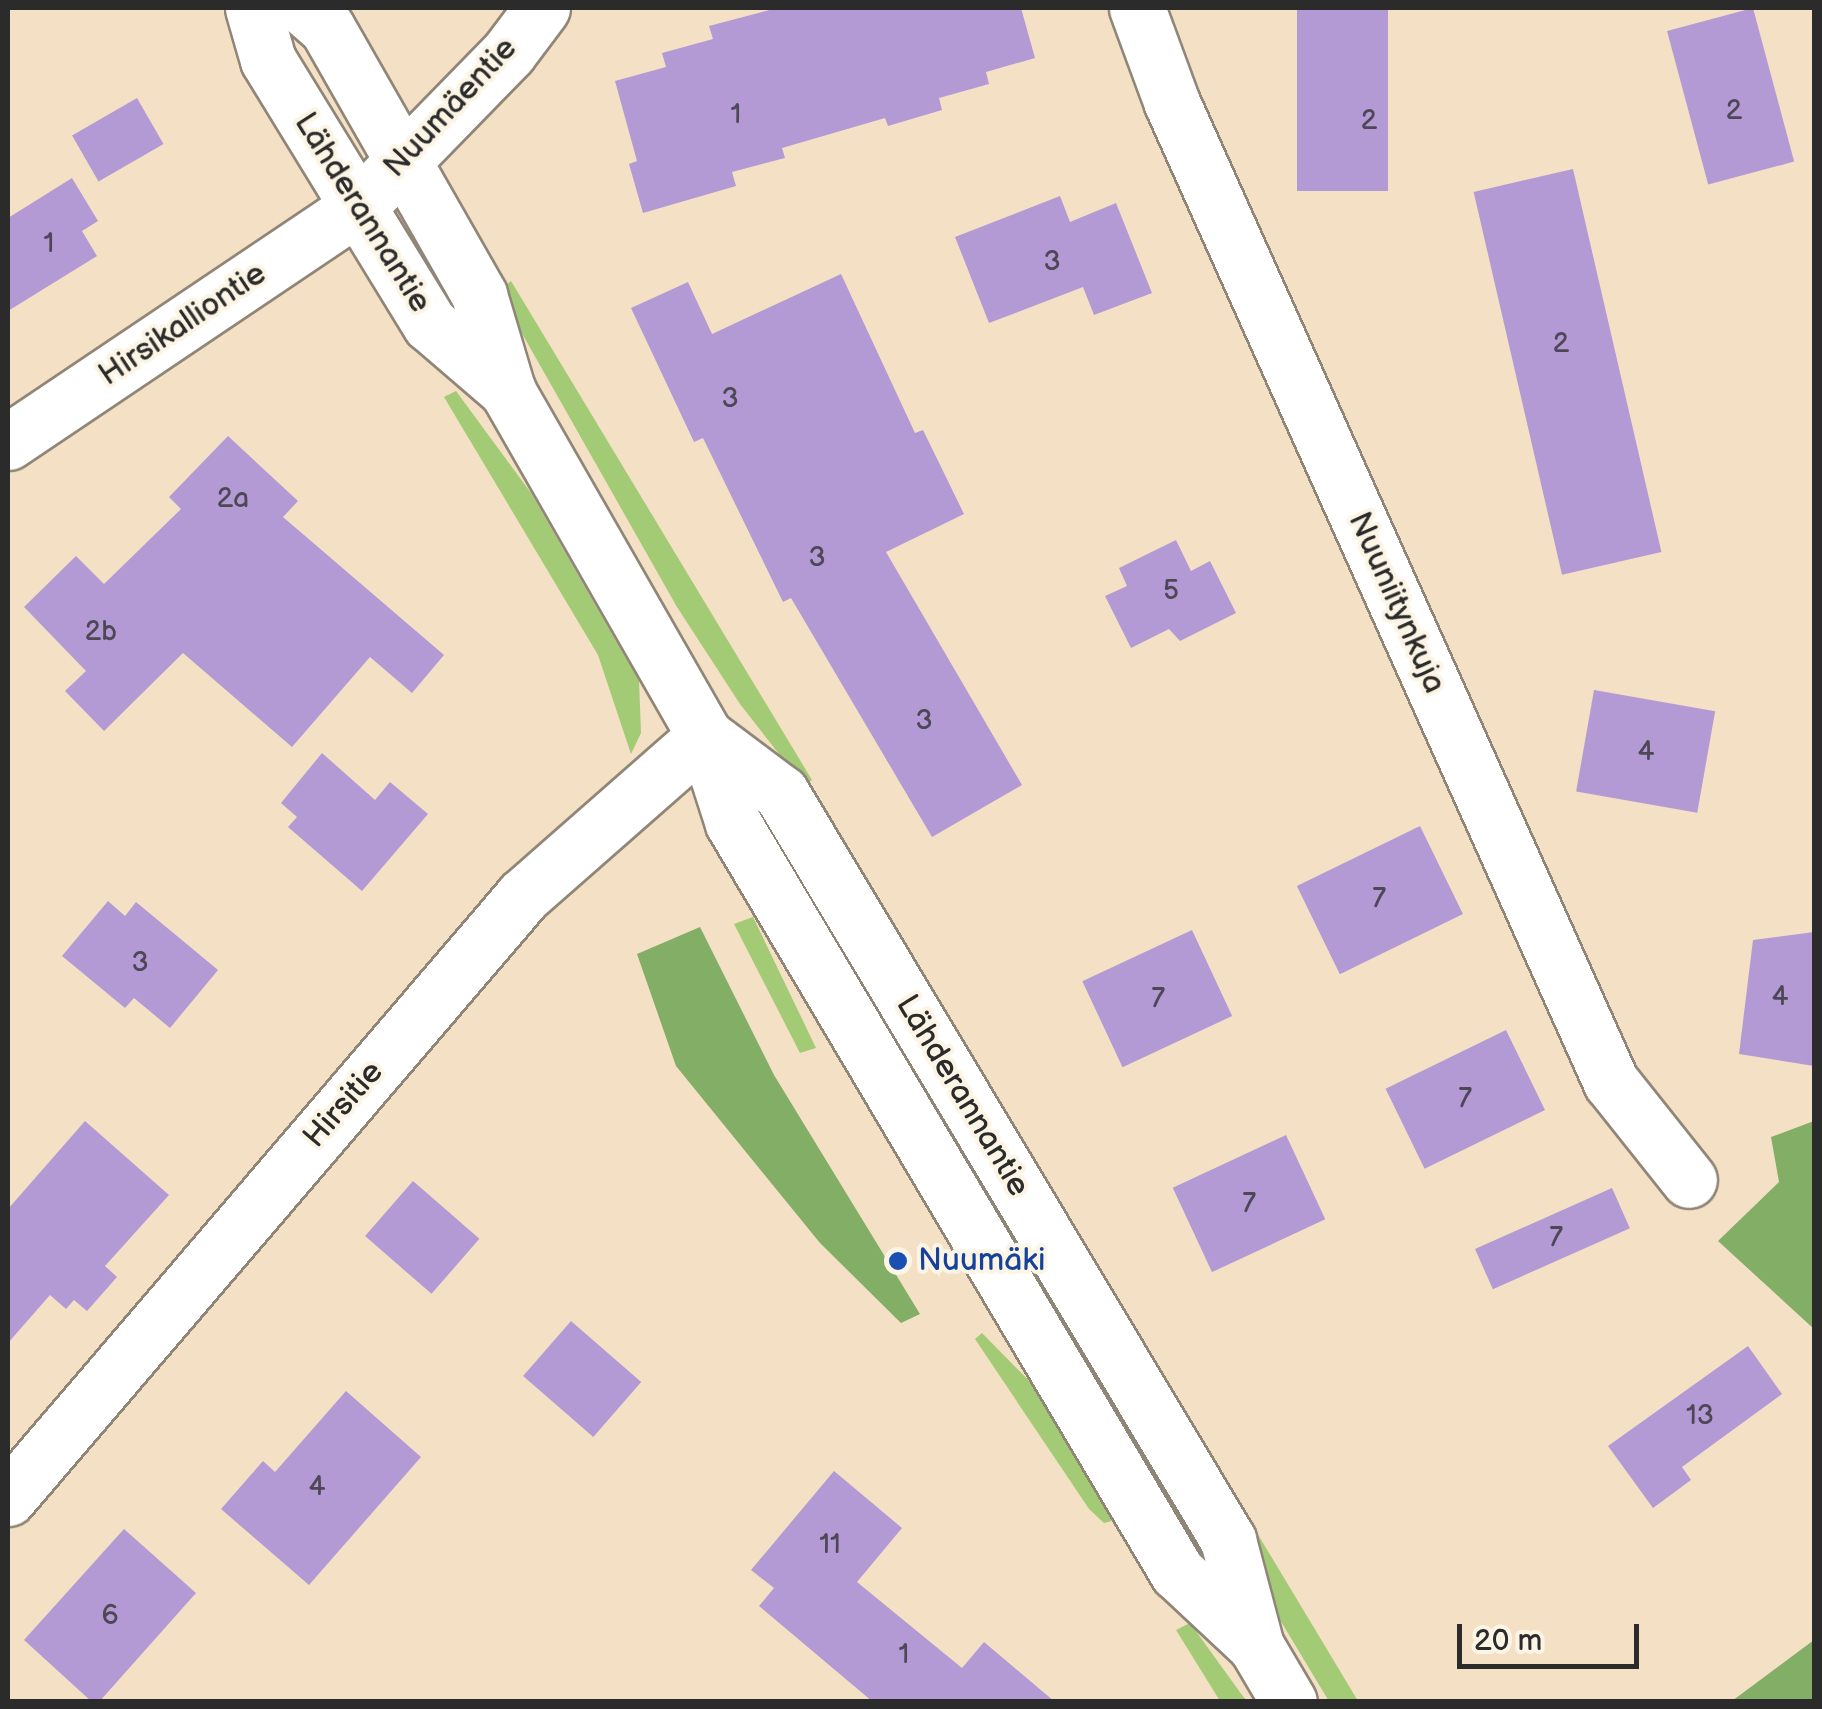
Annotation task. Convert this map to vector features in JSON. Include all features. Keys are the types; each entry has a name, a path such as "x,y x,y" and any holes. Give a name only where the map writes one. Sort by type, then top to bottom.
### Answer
{"street":[{"name":"Lähderannantie","path":"253,8 268,60 430,324 508,392"},
{"name":"Lähderannantie","path":"304,8 327,28 478,295 508,392 705,736 781,793 1228,1540 1256,1646 1289,1702"},
{"name":"Nuumäentie","path":"358,206 508,52 542,8"},
{"name":"Nuuniitynkuja","path":"1137,8 1180,121 1611,1082 1689,1180"},
{"name":"Hirsikalliontie","path":"8,442 358,206"},
{"name":"Hirsitie","path":"8,1498 523,896 705,736"}],"green space":[{"path":"511,281 812,780 804,786 740,704 677,607 498,291"},
{"path":"456,391 531,493 639,681 641,733 631,754 598,655 444,397"},
{"path":"753,917 816,1048 800,1053 734,924"},
{"path":"700,927 774,1075 920,1314 901,1323 820,1243 676,1066 637,954"},
{"path":"1814,1121 1814,1329 1718,1241 1779,1182 1771,1137"},
{"path":"982,1333 1039,1391 1119,1519 1104,1523 1089,1509 975,1339"},
{"path":"1248,1518 1358,1701 1329,1702 1227,1531"},
{"path":"1190,1623 1247,1701 1220,1701 1176,1630"},
{"path":"1814,1640 1814,1701 1732,1701"}],"building":[{"path":"777,8 1021,8 1035,58 986,72 989,84 939,98 942,110 888,126 885,118 782,148 785,158 732,172 736,186 643,213 629,164 637,161 615,81 666,67 662,53 713,39 709,26"},
{"path":"1297,8 1388,8 1388,191 1297,191"},
{"path":"1753,8 1794,162 1708,185 1667,31"},
{"path":"137,98 164,144 99,181 72,136"},
{"path":"1573,169 1661,552 1562,575 1474,192"},
{"path":"72,178 98,221 82,231 97,256 8,311 8,218"},
{"path":"1060,196 1070,222 1116,203 1152,293 1094,315 1083,287 989,323 955,237"},
{"path":"841,274 915,433 923,430 964,514 886,552 1022,785 932,837 791,598 783,602 703,438 694,442 631,308 688,282 712,334"},
{"path":"228,436 298,501 283,517 444,655 412,693 370,657 292,747 183,653 104,731 65,691 86,671 24,607 76,556 104,584 181,509 169,497"},
{"path":"1176,540 1191,571 1210,561 1236,613 1180,641 1169,629 1131,648 1105,596 1127,586 1119,568"},
{"path":"1594,690 1715,711 1697,813 1576,791"},
{"path":"322,753 375,800 390,782 428,814 362,891 288,827 297,817 281,803"},
{"path":"1420,826 1463,914 1340,974 1297,886"},
{"path":"108,901 125,916 136,902 218,970 170,1028 134,998 125,1008 62,956"},
{"path":"1192,930 1232,1016 1122,1067 1082,981"},
{"path":"1814,932 1814,1066 1739,1054 1753,940"},
{"path":"1506,1030 1545,1110 1425,1169 1386,1089"},
{"path":"85,1121 169,1195 105,1266 117,1277 87,1311 74,1300 66,1309 50,1295 8,1343 8,1209"},
{"path":"1286,1135 1325,1219 1212,1272 1173,1188"},
{"path":"413,1181 479,1239 432,1294 365,1236"},
{"path":"1612,1188 1630,1228 1493,1289 1475,1249"},
{"path":"571,1321 641,1382 593,1437 523,1376"},
{"path":"1748,1346 1782,1394 1682,1467 1691,1480 1653,1508 1608,1446"},
{"path":"346,1391 421,1457 309,1585 221,1509 263,1461 275,1472"},
{"path":"834,1471 902,1528 857,1582 962,1668 984,1642 1055,1702 873,1702 759,1606 774,1588 751,1570"},
{"path":"124,1529 196,1593 99,1702 92,1702 24,1640"}],"place":[{"name":"Nuumäki","path":"898,1261"}]}
